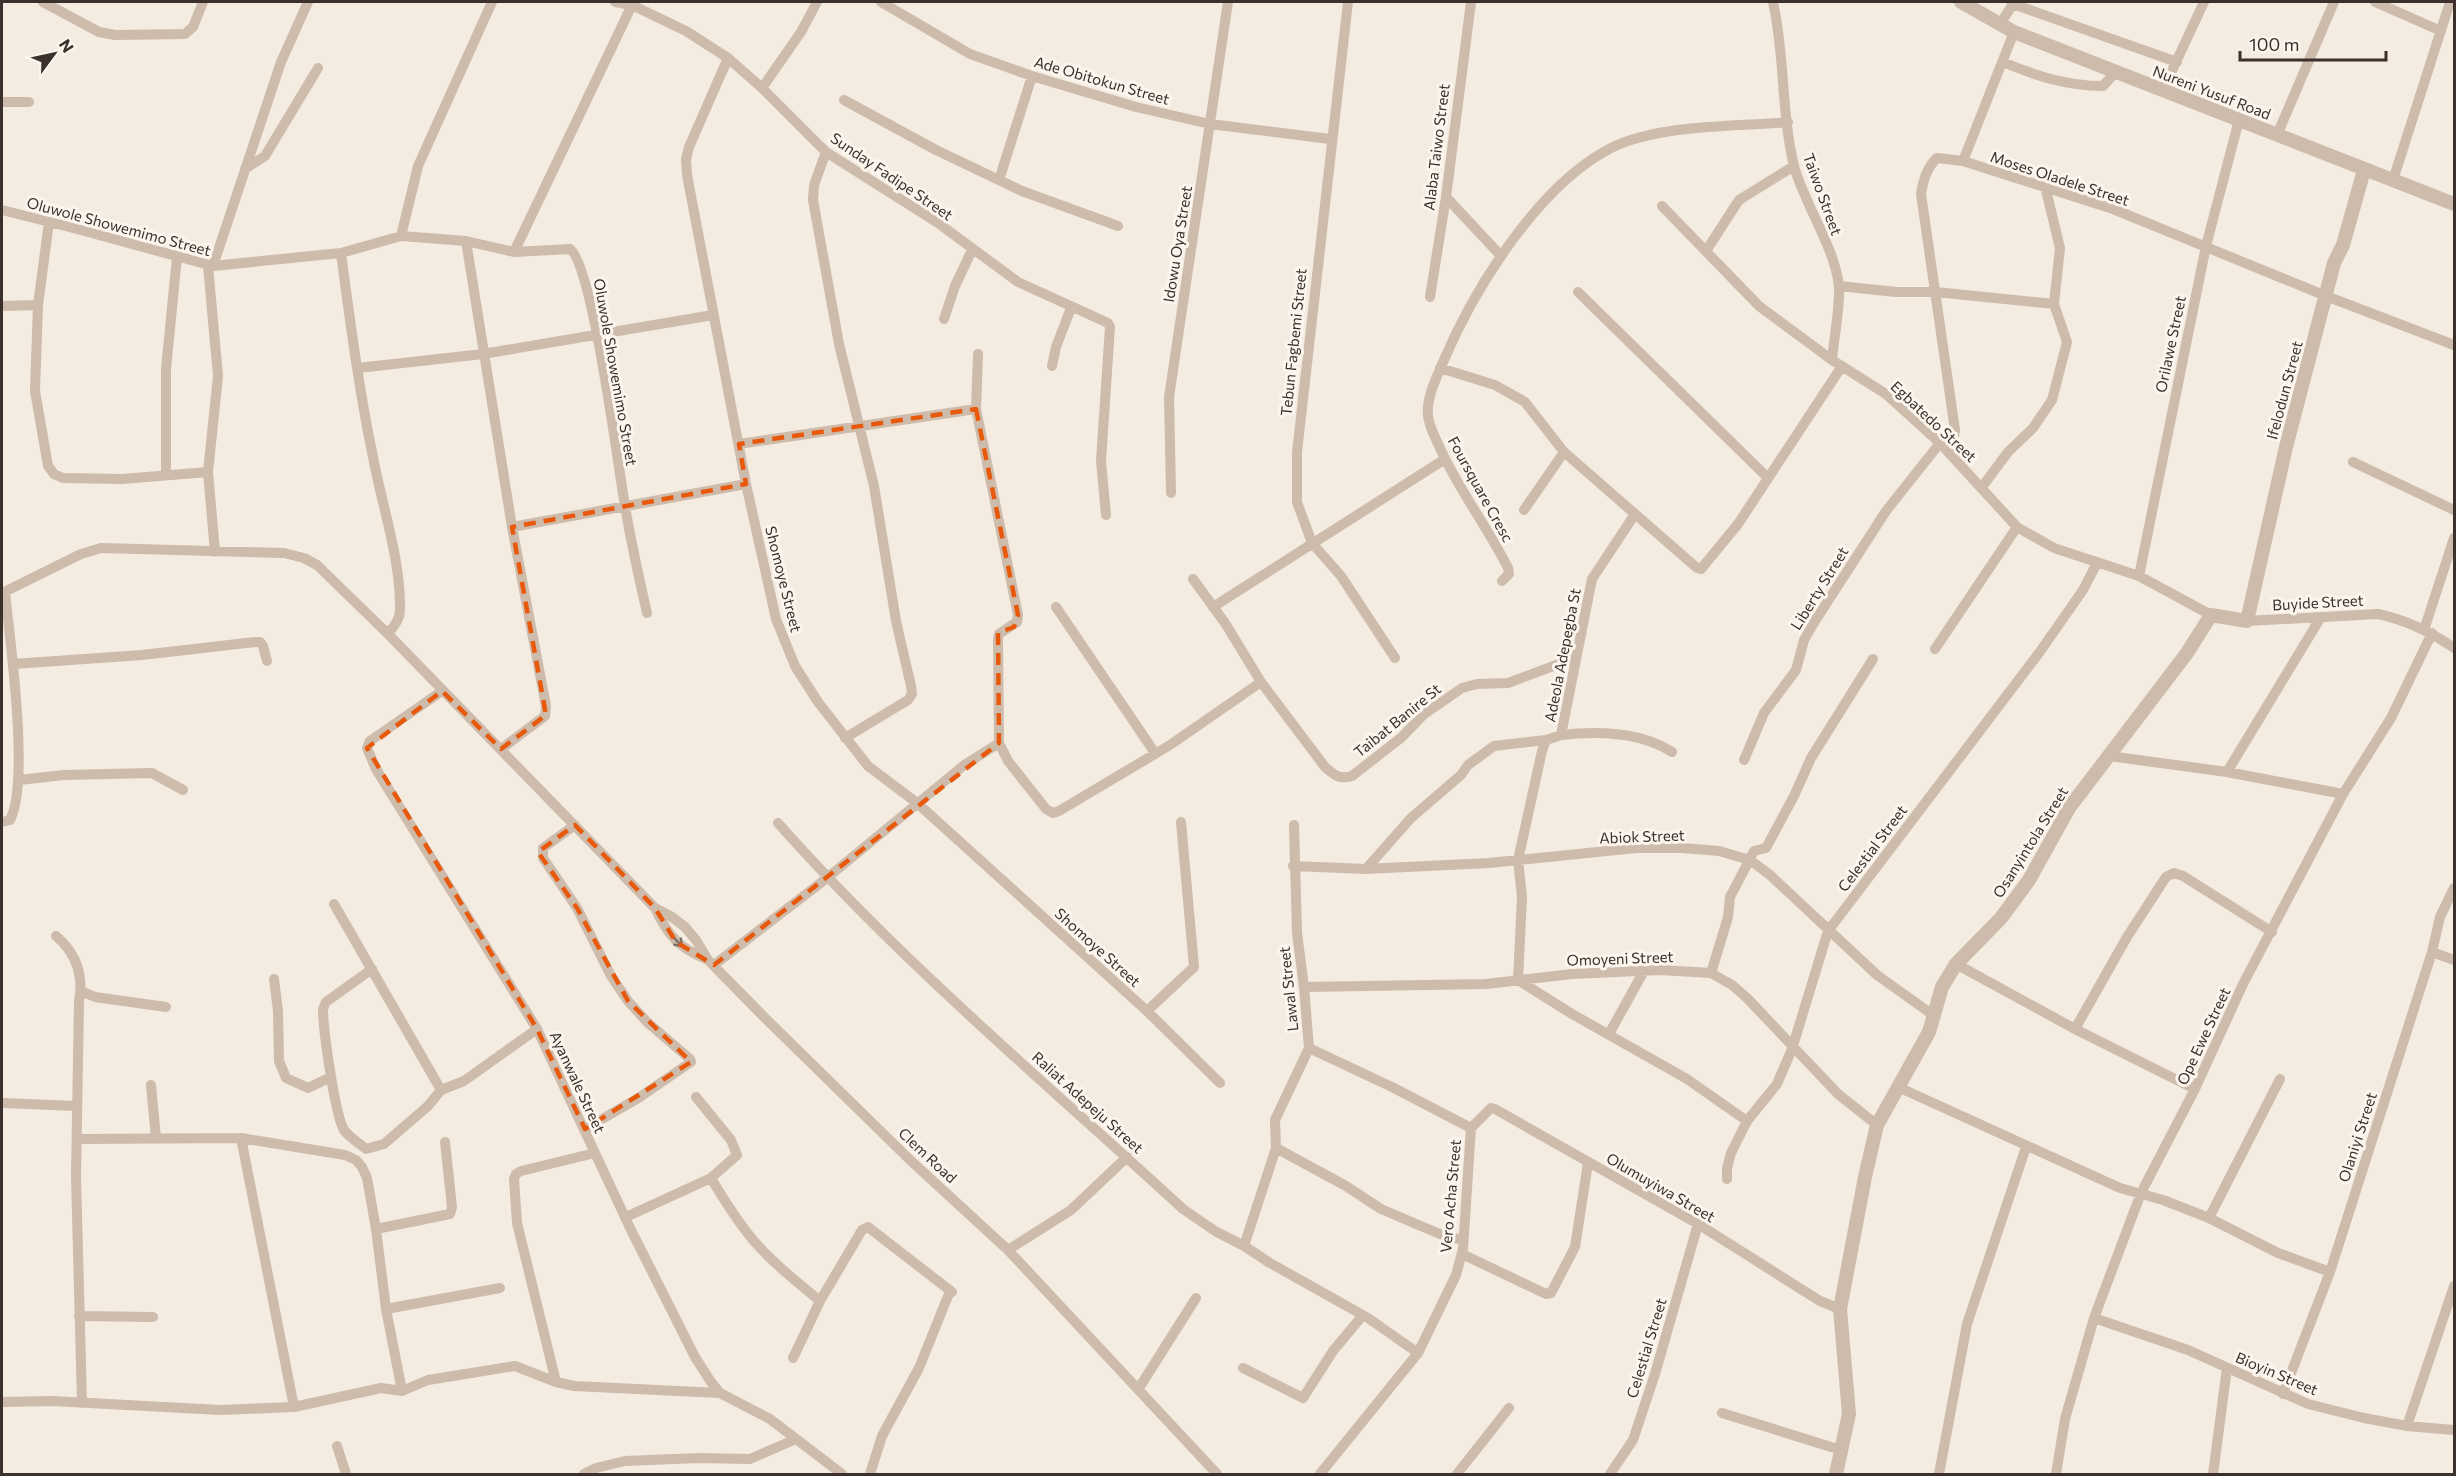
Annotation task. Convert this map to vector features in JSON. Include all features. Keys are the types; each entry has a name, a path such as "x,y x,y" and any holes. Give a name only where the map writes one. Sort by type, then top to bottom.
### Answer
{"street":[{"path":"43,2 88,28 115,35 185,34 193,27 203,2"},
{"path":"215,552 208,472 218,376 211,266 281,62 308,2"},
{"path":"401,236 418,166 492,2"},
{"name":"Sunday Fadipe Street","path":"615,2 632,5 671,22 728,58 762,88 826,152 938,223 1018,282 1071,308 1104,320 1110,327 1101,461 1106,514"},
{"path":"762,88 801,32 817,2"},
{"name":"Ade Obitokun Street","path":"881,2 970,54 1032,76 1136,107 1210,124 1330,139"},
{"name":"Idowu Oya Street","path":"1171,492 1169,397 1217,63 1228,2"},
{"name":"Tebun Fagbemi Street","path":"1348,2 1330,139 1297,452 1297,502 1312,543 1341,576 1395,658"},
{"name":"Alaba Taiwo Street","path":"1430,297 1446,197 1453,127 1471,2"},
{"name":"Taiwo Street","path":"1773,2 1778,25 1794,166 1829,253 1839,286 1837,363"},
{"name":"Nureni Yusuf Road","path":"1961,2 2014,32 2454,204"},
{"path":"2163,90 2204,2"},
{"path":"2277,135 2334,2"},
{"path":"2375,2 2441,31"},
{"path":"2393,180 2450,2"},
{"path":"2000,24 2012,3 2177,62"},
{"path":"514,252 632,5"},
{"path":"1963,162 2014,32"},
{"name":"Shomoye Street","path":"728,58 689,147 686,159 687,175 746,484 783,639 795,666 818,702 868,766 917,803 1147,1011 1220,1083"},
{"path":"2003,62 2061,83 2086,86 2103,86 2115,73"},
{"path":"245,169 265,156 318,68"},
{"path":"999,180 1032,76"},
{"path":"844,100 936,150 1022,191 1118,226"},
{"path":"2,102 28,102"},
{"name":"Orilawe Street","path":"2139,576 2206,246 2239,120"},
{"name":"Foursquare Cresc","path":"1502,581 1509,574 1508,568 1445,459 1428,418 1434,382 1458,327 1478,291 1501,256 1556,190 1577,172 1612,148 1675,131 1788,123"},
{"path":"826,152 814,186 813,200 839,344 874,486 896,621 912,694 908,700 845,738"},
{"name":"Moses Oladele Street","path":"1951,454 1955,430 1921,194 1923,182 1931,164 1937,158 1945,157 1963,162 2113,209 2326,296 2454,345"},
{"path":"1706,251 1739,200 1794,166"},
{"name":"Ifelodun Street","path":"2247,621 2286,447 2334,263 2343,245 2364,170"},
{"path":"1982,487 2008,452 2033,428 2052,400 2067,342 2054,304 2060,248 2045,186"},
{"path":"1446,197 1501,256"},
{"name":"Egbatedo Street","path":"1662,206 1758,306 1837,363 1886,394 1951,454 2017,527 2054,548 2139,576 2211,615"},
{"name":"Oluwole Showemimo Street","path":"2,210 211,266 341,253 401,236 466,241 514,252 563,248 575,253 586,284 597,334 625,506 646,613"},
{"path":"49,222 38,305 35,391 48,466 54,474 63,478 122,479 208,472"},
{"path":"466,241 512,527 546,711 545,716 501,749"},
{"path":"944,319 955,286 972,250"},
{"path":"341,253 372,456 392,544 399,590 399,616 388,634"},
{"path":"166,475 166,369 177,257"},
{"path":"1839,286 1936,292 2054,304"},
{"path":"1578,292 1768,478"},
{"path":"2,306 38,305"},
{"path":"1052,366 1056,346 1071,308"},
{"path":"358,368 483,354 713,315"},
{"path":"978,354 976,410 1017,615 1017,622 999,634 998,639 999,743 1003,753 1030,791 1046,809 1053,813 1059,811 1155,753 1261,682"},
{"path":"1440,368 1495,384 1525,402 1564,452 1697,568 1701,569 1738,524 1837,363"},
{"path":"739,444 976,410"},
{"name":"Liberty Street","path":"1744,760 1764,713 1796,670 1804,640 1815,621 1886,511 1940,443"},
{"path":"1524,510 1564,452"},
{"path":"1213,607 1445,459"},
{"path":"2353,462 2454,510"},
{"path":"512,527 746,484"},
{"name":"Adeola Adepegba St","path":"1518,980 1522,897 1518,860 1542,751 1546,740 1561,735 1592,579 1635,514"},
{"path":"1935,649 2017,527"},
{"name":"Ope Ewe Street","path":"2056,1474 2065,1419 2094,1318 2141,1193 2195,1089 2243,984 2343,794 2391,718 2428,632 2454,538"},
{"name":"Clem Road","path":"3,593 90,550 113,548 284,553 304,558 326,572 655,908 672,916 685,927 711,962 909,1160 1008,1250 1217,1474"},
{"name":"Celestial Street","path":"1727,1179 1731,1153 1747,1121 1777,1084 1792,1048 1828,931 2039,653 2083,590 2097,563"},
{"name":"Taibat Banire St","path":"1193,579 1261,682 1325,766 1335,776 1344,778 1352,776 1402,737 1424,714 1462,688 1478,684 1508,683 1575,658"},
{"path":"2,822 10,820 13,814 19,780 13,664 3,593"},
{"path":"1056,607 1155,753"},
{"name":"Buyide Street","path":"2247,621 2378,614 2397,618 2428,632 2454,648"},
{"path":"2211,615 2247,621"},
{"name":"Osanyintola Street","path":"1836,1474 1849,1414 1840,1308 1877,1125 1929,1032 1942,987 1956,964 2007,910 2029,880 2069,808 2187,653 2211,615"},
{"path":"2227,772 2321,617"},
{"path":"13,664 142,655 255,642 260,642 263,646 267,661"},
{"path":"1711,973 1728,917 1730,897 1754,851 1766,848 1811,758 1873,659"},
{"name":"Ayanwale Street","path":"442,691 370,741 367,748 375,769 537,1029 695,1357 720,1393 754,1410 842,1474"},
{"path":"1561,735 1607,734 1633,737 1672,752"},
{"path":"1366,869 1411,818 1461,775 1468,765 1494,746 1546,740"},
{"path":"655,908 663,925 676,942 688,952 711,962 827,878 963,766 999,743"},
{"path":"2109,756 2227,772 2343,794"},
{"path":"19,780 152,773 183,790"},
{"path":"1147,1011 1194,967 1181,822"},
{"name":"Raliat Adepeju Street","path":"778,823 827,878 894,945 1183,1209 1215,1231 1363,1315 1418,1353"},
{"path":"575,825 543,848 543,858 577,908 611,976 628,1001 647,1022 691,1062 640,1097 585,1129"},
{"name":"Lawal Street","path":"1244,1246 1276,1148 1275,1120 1309,1048 1297,933 1293,866 1294,825"},
{"name":"Abiok Street","path":"1293,866 1366,869 1518,860 1636,848 1719,851 1750,860 1770,875 1877,975 1933,1015"},
{"path":"2075,1029 2127,937 2166,877 2174,873 2183,876 2272,932"},
{"name":"Olaniyi Street","path":"2283,1394 2330,1272 2432,952 2440,917 2454,888"},
{"path":"334,904 441,1090"},
{"path":"56,936 69,947 75,958 81,991 76,1106 78,1139 76,1176 82,1403"},
{"path":"2432,952 2454,960"},
{"path":"1956,964 2075,1029 2195,1089"},
{"path":"372,969 326,1002 323,1009 331,1077 340,1119 345,1130 366,1149 384,1144 428,1106 441,1090 464,1081 537,1029"},
{"path":"1609,1034 1645,969"},
{"name":"Omoyeni Street","path":"1304,987 1486,984 1572,974 1645,969 1711,973 1732,985 1747,998 1838,1094 1877,1125"},
{"path":"274,979 278,1011 279,1061 286,1078 308,1088 331,1077"},
{"path":"1518,980 1687,1079 1747,1121"},
{"path":"81,991 95,998 166,1007"},
{"name":"Vero Acha Street","path":"1309,1048 1471,1128 1462,1254 1456,1275 1418,1353 1320,1474"},
{"path":"2209,1218 2280,1078"},
{"path":"151,1085 156,1138"},
{"path":"1898,1087 2025,1147 2120,1188 2141,1193 2209,1218 2278,1253 2330,1272"},
{"path":"626,1217 711,1178 737,1155 731,1140 696,1097"},
{"path":"2,1103 76,1106"},
{"name":"Olumuyiwa Street","path":"1471,1128 1491,1108 1698,1224 1820,1301 1840,1308"},
{"path":"78,1139 242,1138 345,1155 356,1160 367,1178 386,1308 402,1390"},
{"path":"242,1138 294,1407"},
{"path":"376,1229 450,1214 452,1207 445,1142"},
{"path":"1939,1474 1967,1324 2025,1147"},
{"path":"1276,1148 1347,1186 1381,1209 1442,1234 1463,1240"},
{"path":"556,1382 517,1223 514,1179 521,1171 595,1153"},
{"path":"1008,1250 1071,1210 1126,1157"},
{"path":"1462,1254 1546,1294 1551,1293 1575,1247 1588,1163"},
{"path":"711,1178 735,1217 755,1242 780,1268 820,1301"},
{"name":"Celestial Street","path":"1610,1474 1633,1440 1655,1374 1698,1224"},
{"path":"793,1358 820,1301 862,1230 868,1227 952,1292 950,1291 919,1368 882,1436 870,1474"},
{"path":"2407,1426 2454,1286"},
{"path":"386,1308 500,1288"},
{"path":"1138,1388 1196,1298"},
{"path":"1243,1368 1303,1398 1332,1351 1363,1315"},
{"path":"79,1316 153,1317"},
{"name":"Bioyin Street","path":"2094,1318 2188,1350 2308,1404 2407,1426 2454,1430"},
{"path":"2,1402 82,1403 220,1410 294,1407 381,1388 402,1390 428,1380 516,1366 556,1382 574,1386 720,1393"},
{"path":"2213,1474 2227,1368"},
{"path":"1456,1474 1509,1408"},
{"path":"1722,1413 1841,1450"},
{"path":"584,1474 596,1468 625,1461 699,1458 750,1459 796,1439"},
{"path":"337,1446 346,1474"}],"highlighted area":[{"path":"976,409 1018,615 1014,627 998,633 999,743 714,965 676,942 655,908 575,825 538,852 577,908 628,1001 691,1062 585,1129 537,1029 367,748 442,691 501,749 546,715 512,527 746,484 739,444"}]}
